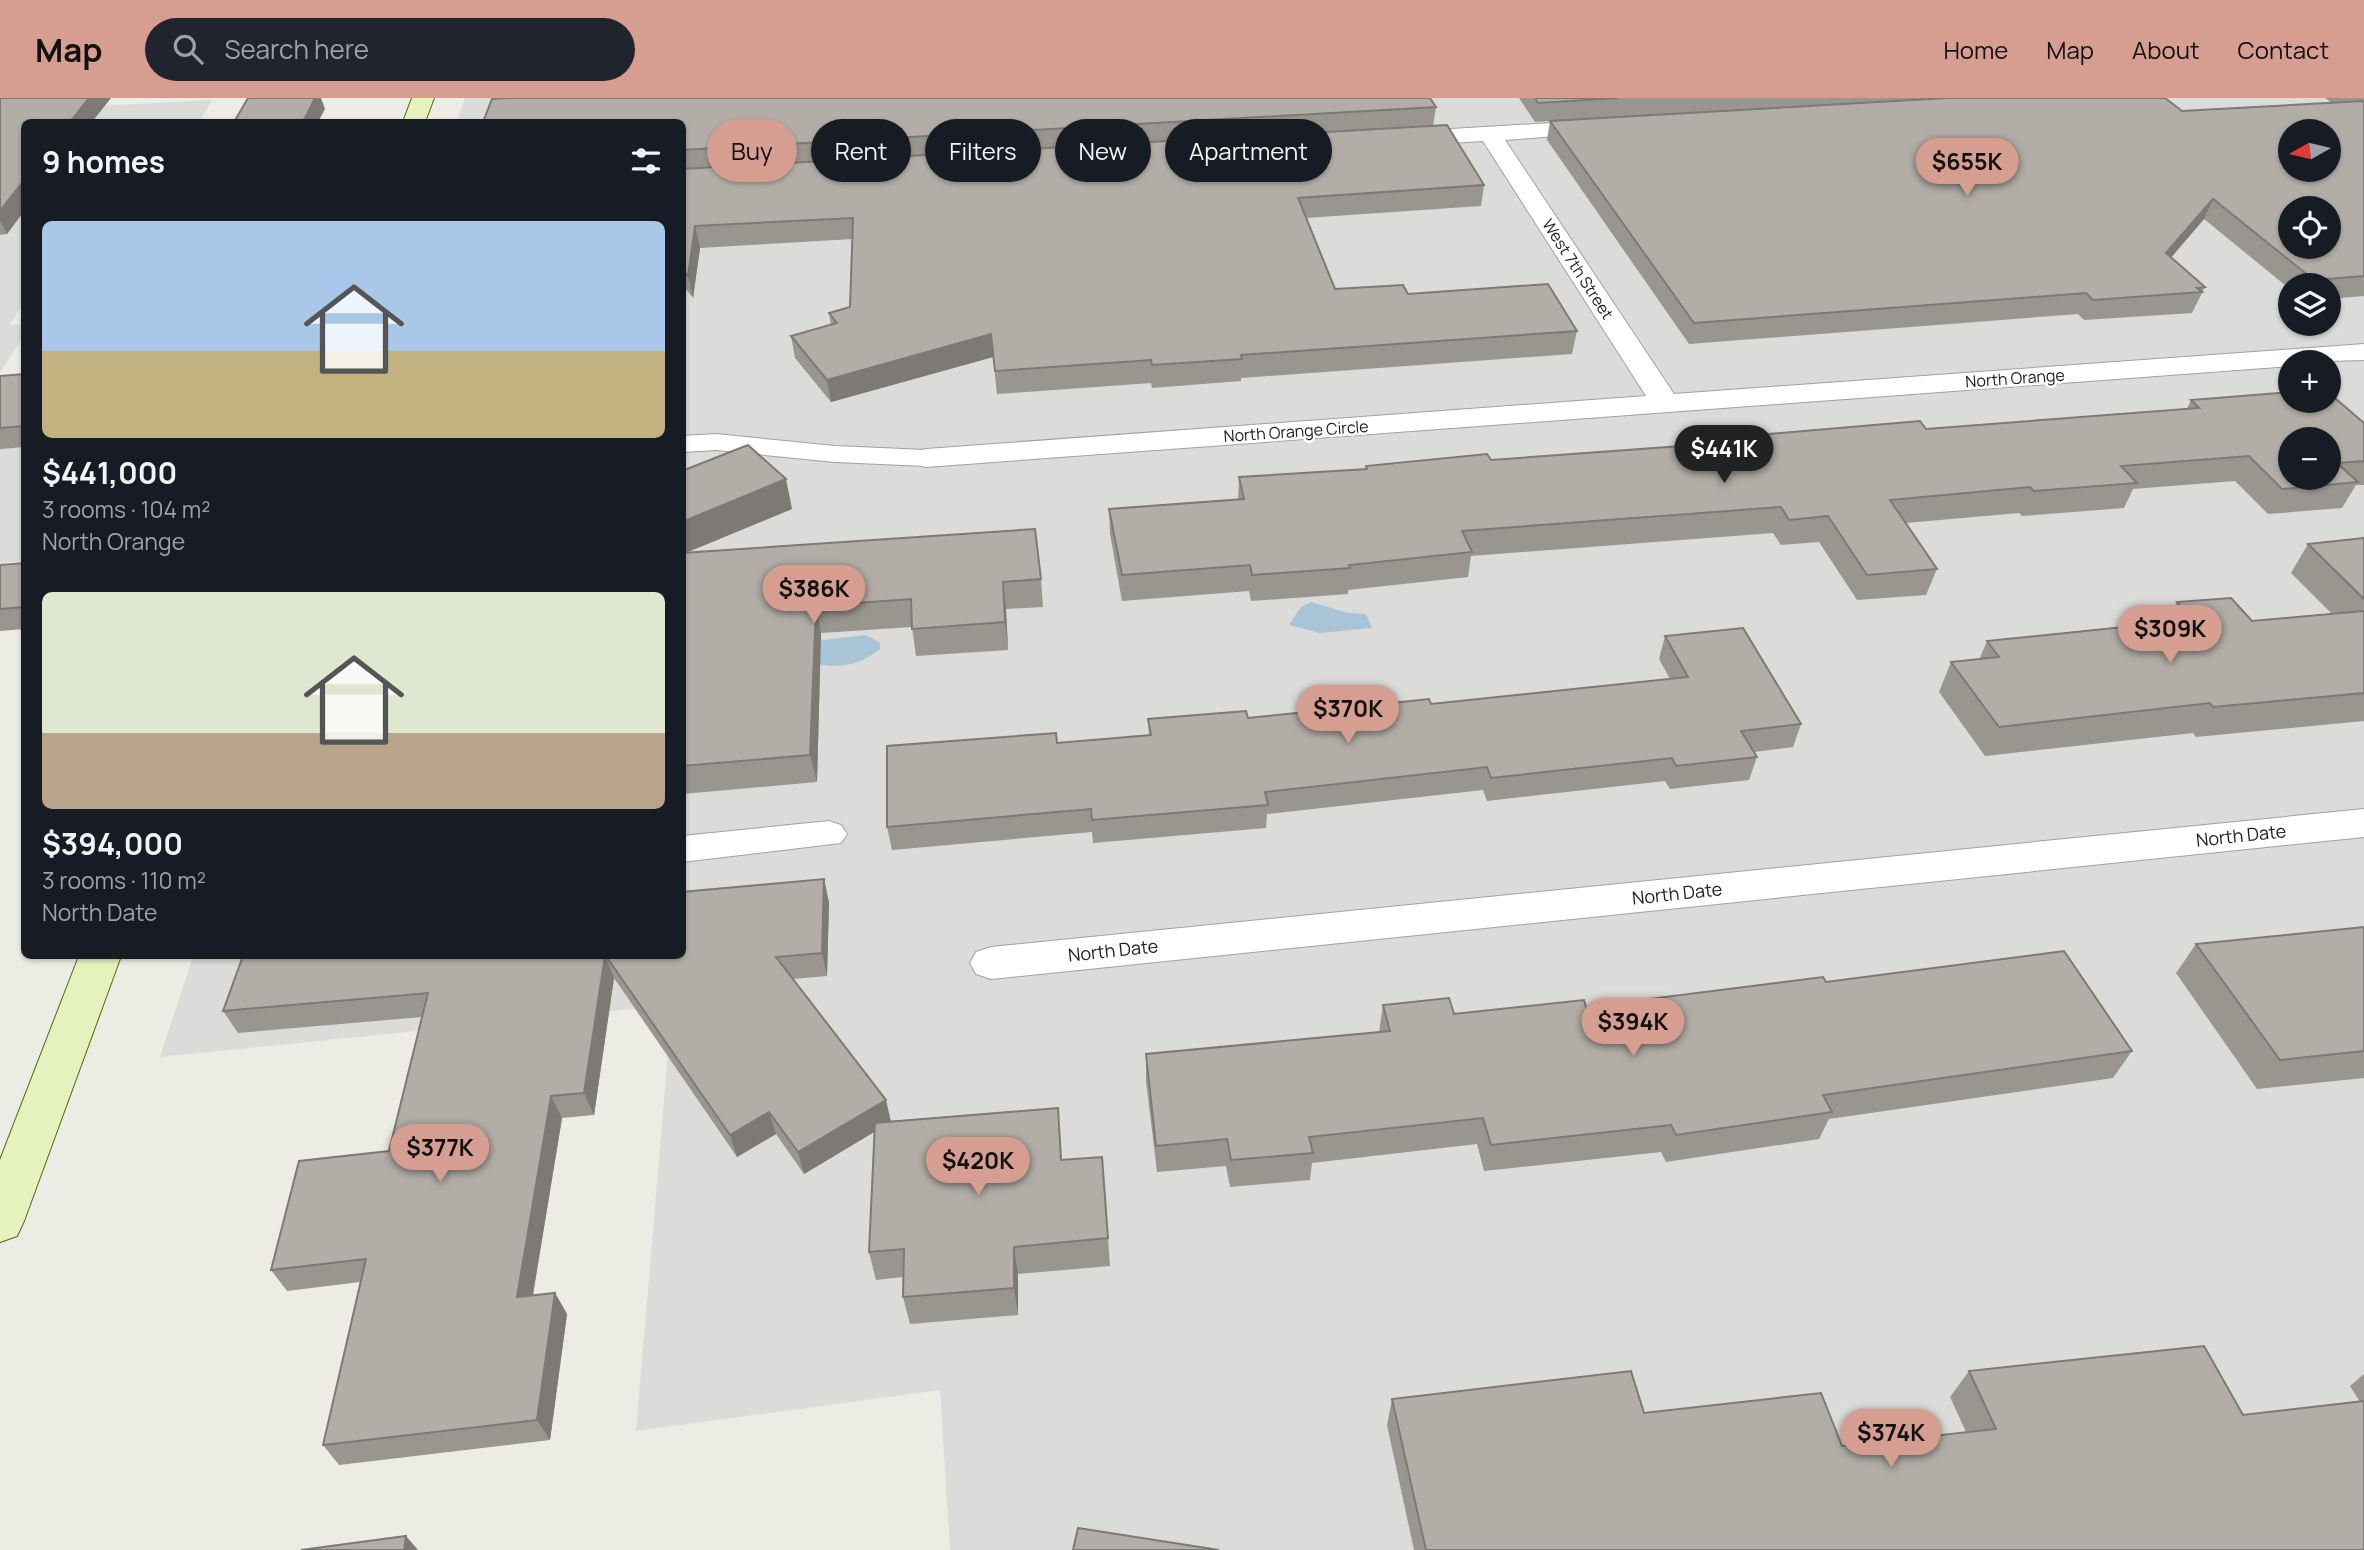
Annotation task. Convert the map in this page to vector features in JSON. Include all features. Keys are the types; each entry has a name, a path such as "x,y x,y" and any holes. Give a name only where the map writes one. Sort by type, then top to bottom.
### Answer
{"main road":[{"path":"415,119 423,98"},
{"path":"0,1221 99,959"}],"street":[{"path":"1379,140 1626,126"},
{"name":"West 7th Street","path":"1490,134 1666,404"},
{"name":"North Orange","path":"1666,404 2364,352"},
{"name":"North Orange Circle","path":"926,458 1666,404"},
{"name":"North Date","path":"991,963 2364,823"}],"lane":[{"path":"686,444 716,442 835,454 926,458"},
{"path":"686,849 829,834"}],"shaded area":[{"path":"465,98 2364,98 2364,1550 950,1550 940,1390 636,1431 672,1005 160,1057 192,959 686,959 686,119 458,119"},
{"path":"212,100 201,119 21,119 21,306 10,325 21,324 21,340 0,373 0,111"},
{"path":"21,383 21,561 0,563 0,385"}],"water":[{"path":"1311,602 1348,613 1366,614 1372,628 1320,633 1289,625 1301,607"},
{"path":"866,635 880,643 880,649 872,655 848,665 812,663 814,641"}],"building":[{"path":"0,98 89,98 72,119 21,119 21,184 0,211"},
{"path":"248,98 315,98 304,119 236,119"},
{"path":"509,98 1430,98 1436,107 1226,119 1165,119 1165,122 1151,123 1151,119 1055,119 1055,129 1041,130 1041,119 925,119 925,136 911,137 911,119 811,119 811,143 797,143 797,119 707,119 707,149 686,150 686,119 484,119 492,99"},
{"path":"1535,98 1618,98 1538,103"},
{"path":"1947,98 2165,98 2182,111 2364,101 2364,276 2341,278 2341,273 2305,273 2288,259 2341,259 2341,196 2278,196 2278,251 2213,199 2166,253 2205,287 2197,288 2202,292 2093,300 2086,293 1694,323 1550,121"},
{"path":"1447,125 1484,185 1298,198 1335,289 1403,285 1408,294 1548,284 1577,331 1241,355 1242,359 1152,365 1151,360 995,371 991,334 827,380 791,336 837,323 829,313 850,307 853,218 695,226 688,276 686,169 707,168 707,182 797,182 797,162 811,162 811,182 911,182 911,156 925,155 925,182 1041,182 1041,148 1055,148 1055,182 1151,182 1151,142 1165,141 1165,182 1332,182 1332,132"},
{"path":"21,374 21,426 0,428 0,376"},
{"path":"2278,393 2278,413 2341,413 2341,403 2364,423 2364,461 2341,463 2341,427 2278,427 2278,485 2249,456 2121,466 2137,483 2034,491 2030,487 1890,500 1937,569 1867,575 1828,516 1789,520 1781,507 1462,531 1472,552 1349,565 1350,568 1252,575 1250,565 1122,575 1109,509 1244,499 1239,477 1367,469 1366,466 1487,454 1491,460 1736,442 1733,437 1920,421 1926,429 2199,408 2191,400"},
{"path":"748,445 786,479 686,520 686,469"},
{"path":"2341,467 2358,482 2341,484"},
{"path":"1035,529 1041,579 1003,582 1005,622 912,629 911,599 816,606 810,755 686,766 686,553"},
{"path":"2364,538 2364,599 2308,544"},
{"path":"21,563 21,607 0,609 0,565"},
{"path":"2231,598 2252,621 2364,611 2364,693 2213,707 2210,703 1999,727 1951,662 1999,657 1987,641 2192,620 2177,602"},
{"path":"1743,628 1801,724 1741,731 1757,757 1676,766 1672,758 1491,778 1487,767 1265,792 1268,805 1092,820 1091,809 887,827 887,746 1056,733 1057,743 1151,735 1148,719 1246,711 1248,718 1429,699 1431,704 1688,677 1665,636"},
{"path":"824,879 822,953 776,957 886,1100 798,1152 769,1112 730,1135 608,959 686,959 686,892"},
{"path":"2364,927 2364,1051 2280,1060 2196,944"},
{"path":"2064,951 2132,1051 1823,1095 1832,1112 1676,1135 1671,1125 1491,1145 1483,1118 1309,1137 1313,1153 1231,1160 1227,1139 1156,1146 1146,1054 1390,1031 1383,1005 1449,998 1454,1014 1584,1000 1586,1007 1823,977 1826,982"},
{"path":"242,959 605,959 584,1093 551,1096 517,1297 555,1293 537,1420 323,1445 366,1259 271,1270 299,1161 389,1151 428,993 223,1011"},
{"path":"1058,1108 1061,1160 1102,1157 1108,1238 1014,1247 1014,1288 903,1297 904,1249 869,1252 875,1123"},
{"path":"2204,1346 2243,1415 2364,1401 2364,1550 1426,1550 1392,1399 1631,1371 1644,1413 1821,1393 1842,1446 1996,1429 1969,1371"},
{"path":"1078,1528 1219,1550 1073,1550"},
{"path":"406,1536 404,1550 301,1550"}]}
